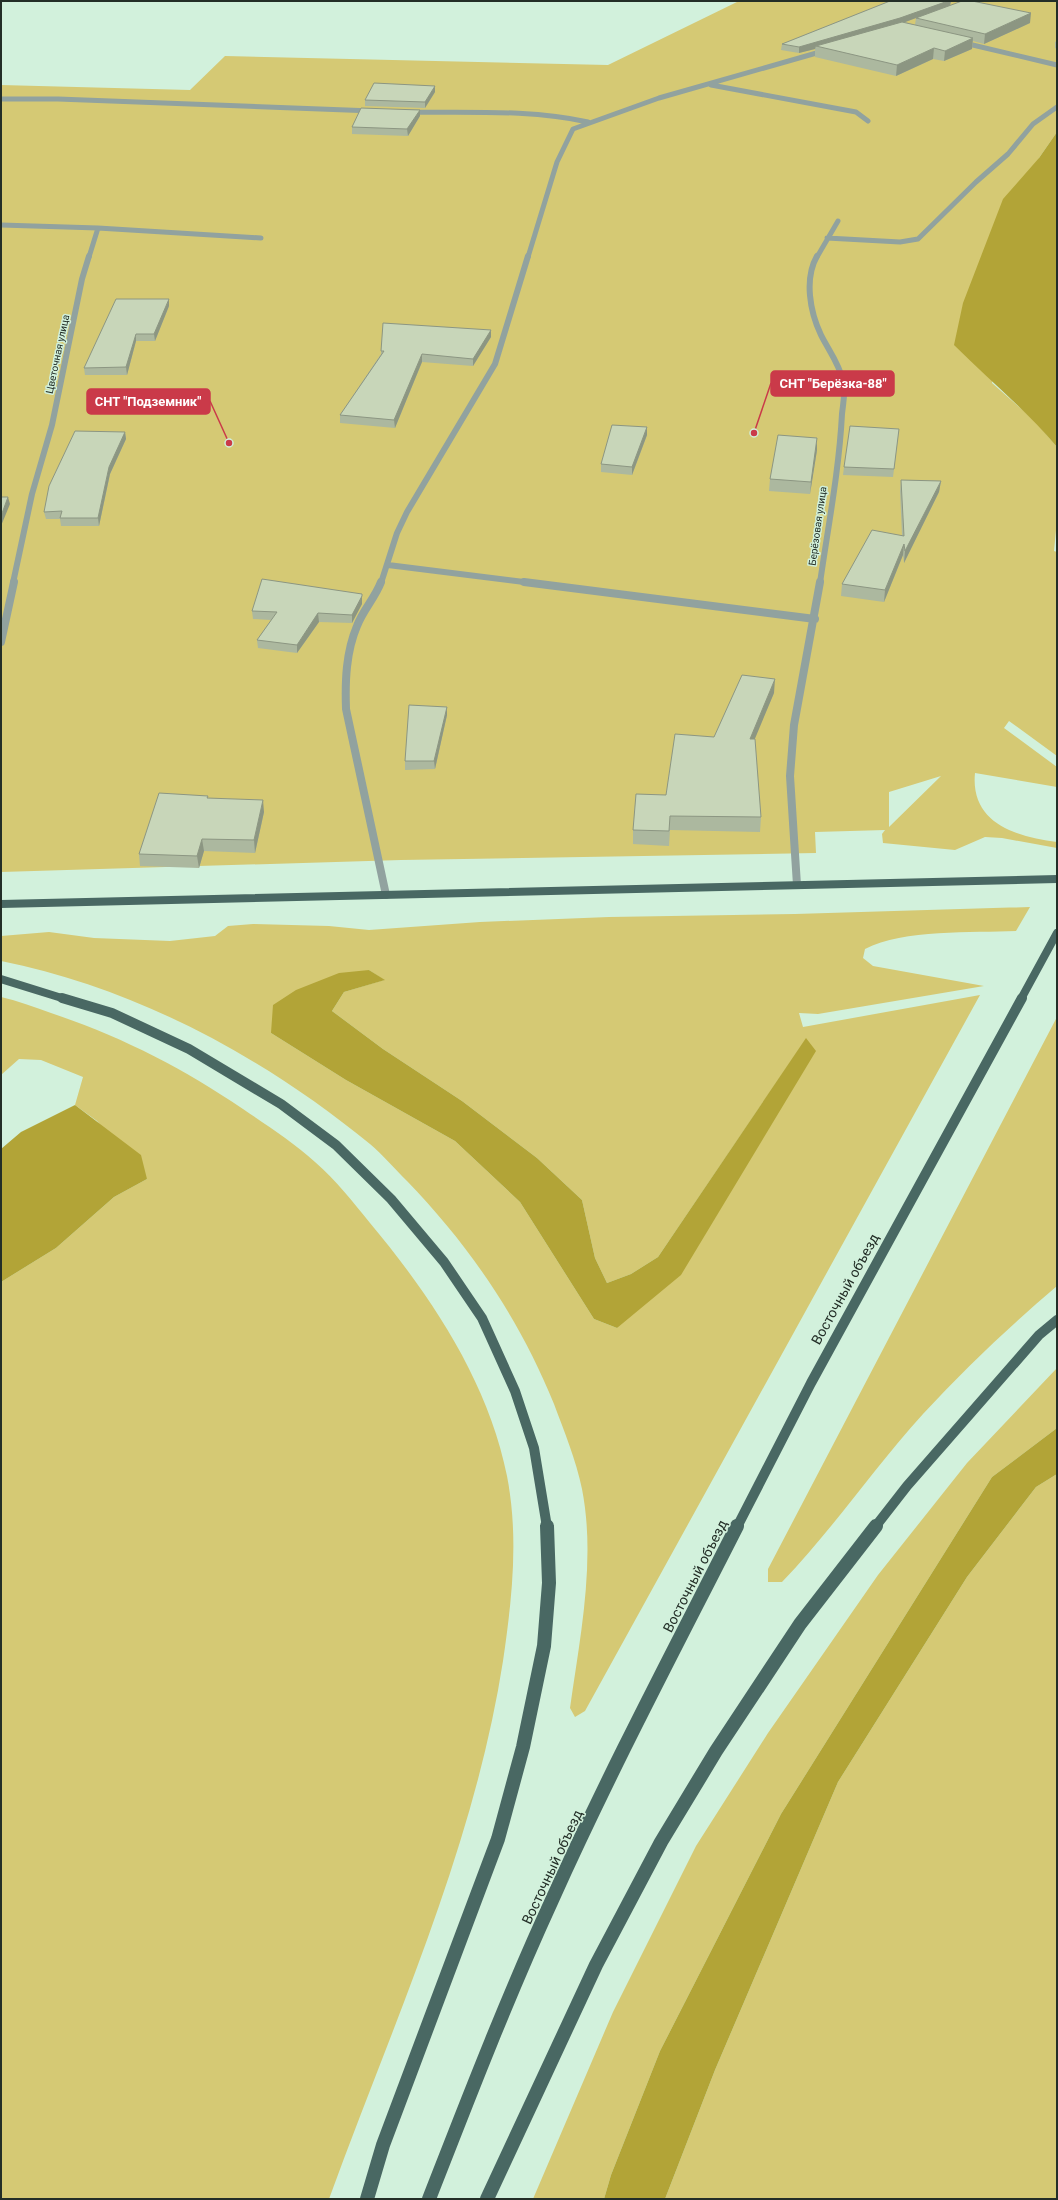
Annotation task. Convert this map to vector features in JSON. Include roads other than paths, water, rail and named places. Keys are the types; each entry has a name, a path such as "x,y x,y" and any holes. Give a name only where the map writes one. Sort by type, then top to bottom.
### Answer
{"main road":[{"path":"1,904 1057,879"},
{"name":"Восточный объезд","path":"429,2199 501,2016 552,1900 652,1693 811,1383 1057,933"},
{"path":"1,979 112,1013 189,1050 281,1104 336,1145 392,1199 444,1262 482,1318 515,1391 534,1448 546,1514 549,1583 544,1646 523,1747 498,1839 383,2145 367,2199"},
{"path":"487,2199 596,1965 661,1842 716,1750 800,1624 907,1486 1039,1335 1057,1320"}],"street":[{"path":"954,40 1057,66"},
{"path":"386,895 351,738 346,709 345,682 349,651 357,625 378,591 388,565 394,540 407,512 495,364 557,162 573,129 588,122 659,98 832,49"},
{"path":"707,85 856,112 868,121"},
{"path":"1,99 58,99 376,111"},
{"path":"828,238 900,242 918,240 976,182 1008,154 1033,124 1057,107"},
{"path":"400,112 533,115 570,118 588,122"},
{"name":"Берёзовая улица","path":"797,885 790,776 794,725 815,619 841,435 844,383 838,363 821,334 812,307 809,285 813,263 838,221"},
{"path":"1,225 98,228 260,238"},
{"name":"Цветочная улица","path":"1,642 32,494 52,425 82,280 98,228"},
{"path":"388,565 815,619"}],"place":[{"name":"СНТ \"Берёзка-88\"","path":"754,433"},
{"name":"СНТ \"Подземник\"","path":"229,443"}]}
